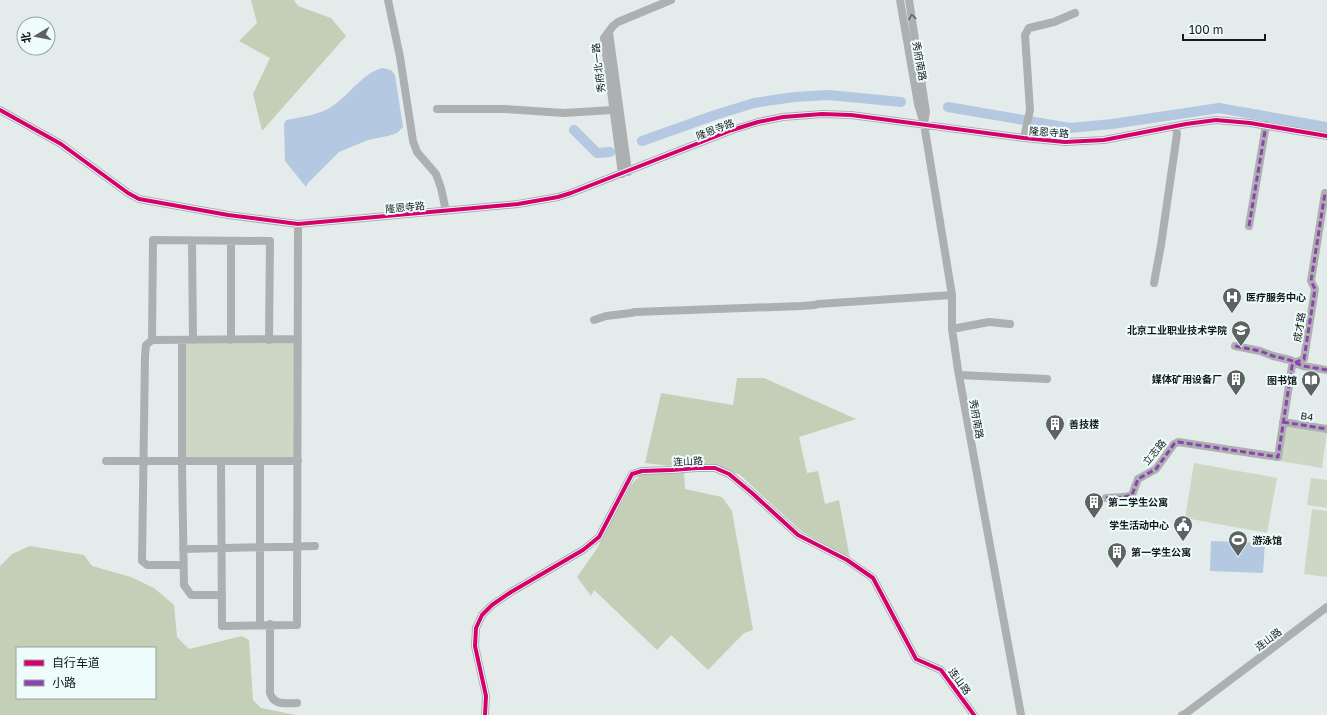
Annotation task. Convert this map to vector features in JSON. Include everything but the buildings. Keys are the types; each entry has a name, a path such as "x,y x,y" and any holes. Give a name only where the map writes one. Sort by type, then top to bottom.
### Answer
{"street":[{"path":"388,0 400,57 413,141 417,152 436,174 446,211"},
{"path":"609,31 618,22 671,0"},
{"name":"秀府南路","path":"900,0 918,104 924,124 952,295 952,328 958,375 1021,715"},
{"name":"秀府南路","path":"909,0 926,112 924,124"},
{"path":"1024,136 1030,110 1024,34 1029,28 1054,22 1075,13"},
{"name":"秀府北一路","path":"609,31 604,38 613,110 625,173"},
{"name":"秀府北一路","path":"609,31 625,173"},
{"path":"437,109 505,108 564,113 613,110"},
{"name":"隆恩寺路","path":"0,110 61,144 128,193 139,199 228,215 298,224 518,204 558,196 625,173 732,130 758,122 783,117 836,114 1066,142 1089,142 1216,120 1240,121 1327,136"},
{"path":"1249,226 1266,125"},
{"path":"1154,283 1177,134 1176,126"},
{"name":"成才路","path":"1278,458 1292,366 1294,363 1304,359 1315,289 1311,281 1326,193"},
{"path":"221,461 222,626 270,624 297,625 298,224"},
{"path":"152,340 153,240 192,242 270,242 269,340"},
{"path":"192,242 193,340"},
{"path":"231,242 231,340"},
{"path":"594,320 606,316 635,312 814,306 818,304 952,295"},
{"path":"952,328 989,322 1010,324"},
{"path":"183,565 146,565 142,561 146,345 152,340 298,339"},
{"path":"182,340 182,549 184,585 191,595 222,595"},
{"path":"1235,346 1260,351 1290,360 1303,366 1327,370"},
{"path":"958,375 1035,377 1047,379"},
{"name":"B4","path":"1283,422 1327,429"},
{"name":"立志路","path":"1106,498 1116,496 1128,497 1132,495 1138,480 1156,469 1174,444 1178,442 1278,458"},
{"path":"106,461 298,461"},
{"path":"260,461 260,625"},
{"name":"连山路","path":"485,715 486,696 474,646 476,628 482,615 492,605 583,550 600,537 632,474 642,471 715,468 729,474 798,535 846,560 873,578 916,659 941,670 974,715"},
{"path":"182,549 315,546"},
{"name":"连山路","path":"1182,715 1327,607"},
{"path":"270,624 270,693 272,699 276,702 297,703"}],"green space":[{"path":"251,0 294,0 298,6 331,18 346,36 262,131 253,94 270,58 239,41 257,23"},
{"path":"295,343 295,458 186,457 186,344"},
{"path":"737,378 764,378 856,419 799,437 807,473 818,471 825,504 839,500 850,559 801,531 739,474 645,463 661,393 733,405"},
{"path":"1286,425 1327,432 1322,468 1280,461"},
{"path":"1194,463 1277,478 1267,533 1185,518"},
{"path":"684,473 685,489 722,497 732,511 753,630 744,633 708,670 671,635 657,650 594,590 591,596 577,577 596,550 631,485 641,474"},
{"path":"1311,478 1327,480 1327,508 1307,505"},
{"path":"1312,509 1327,511 1327,577 1304,574"},
{"path":"30,546 84,555 92,566 131,577 154,588 174,605 177,637 189,649 242,636 249,640 253,700 261,708 296,715 0,715 0,566 12,554"}],"water":[{"path":"383,68 391,70 395,75 403,127 397,133 368,140 339,152 308,183 306,187 285,161 284,124 286,120 321,112 327,109 337,103 362,79 376,70"},
{"name":"游泳馆","path":"1211,541 1265,543 1263,573 1210,571"}],"waterway":[{"path":"642,141 754,103 794,97 829,95 901,102"},
{"path":"948,107 1070,128 1112,124 1219,108 1327,127"},
{"path":"574,130 597,153 610,152"}],"marked path":[{"path":"1249,226 1266,125"},
{"path":"1106,498 1132,495 1138,479 1156,469 1174,444 1178,442 1278,457 1292,366 1294,363 1304,359 1315,289 1311,281 1325,193"},
{"path":"1235,346 1260,351 1290,360 1303,366 1327,370"},
{"path":"1283,422 1327,429"}],"cycle path":[{"path":"0,110 61,144 128,193 139,199 228,215 298,224 518,204 558,197 732,130 758,122 783,117 822,114 851,115 1065,142 1104,140 1186,124 1216,120 1250,123 1327,136"},
{"path":"485,715 486,696 475,646 476,628 482,615 492,605 511,592 583,550 599,537 632,474 642,471 697,468 715,468 729,474 798,535 847,560 873,578 916,659 941,670 974,715"}],"place":[{"name":"医疗服务中心","path":"1232,314"},
{"name":"北京工业职业技术学院","path":"1241,347"},
{"name":"媒体矿用设备厂","path":"1236,396"},
{"name":"图书馆","path":"1311,397"},
{"name":"善技楼","path":"1055,441"},
{"name":"第二学生公寓","path":"1094,519"},
{"name":"学生活动中心","path":"1183,542"},
{"name":"游泳馆","path":"1238,557"},
{"name":"第一学生公寓","path":"1117,569"}]}
